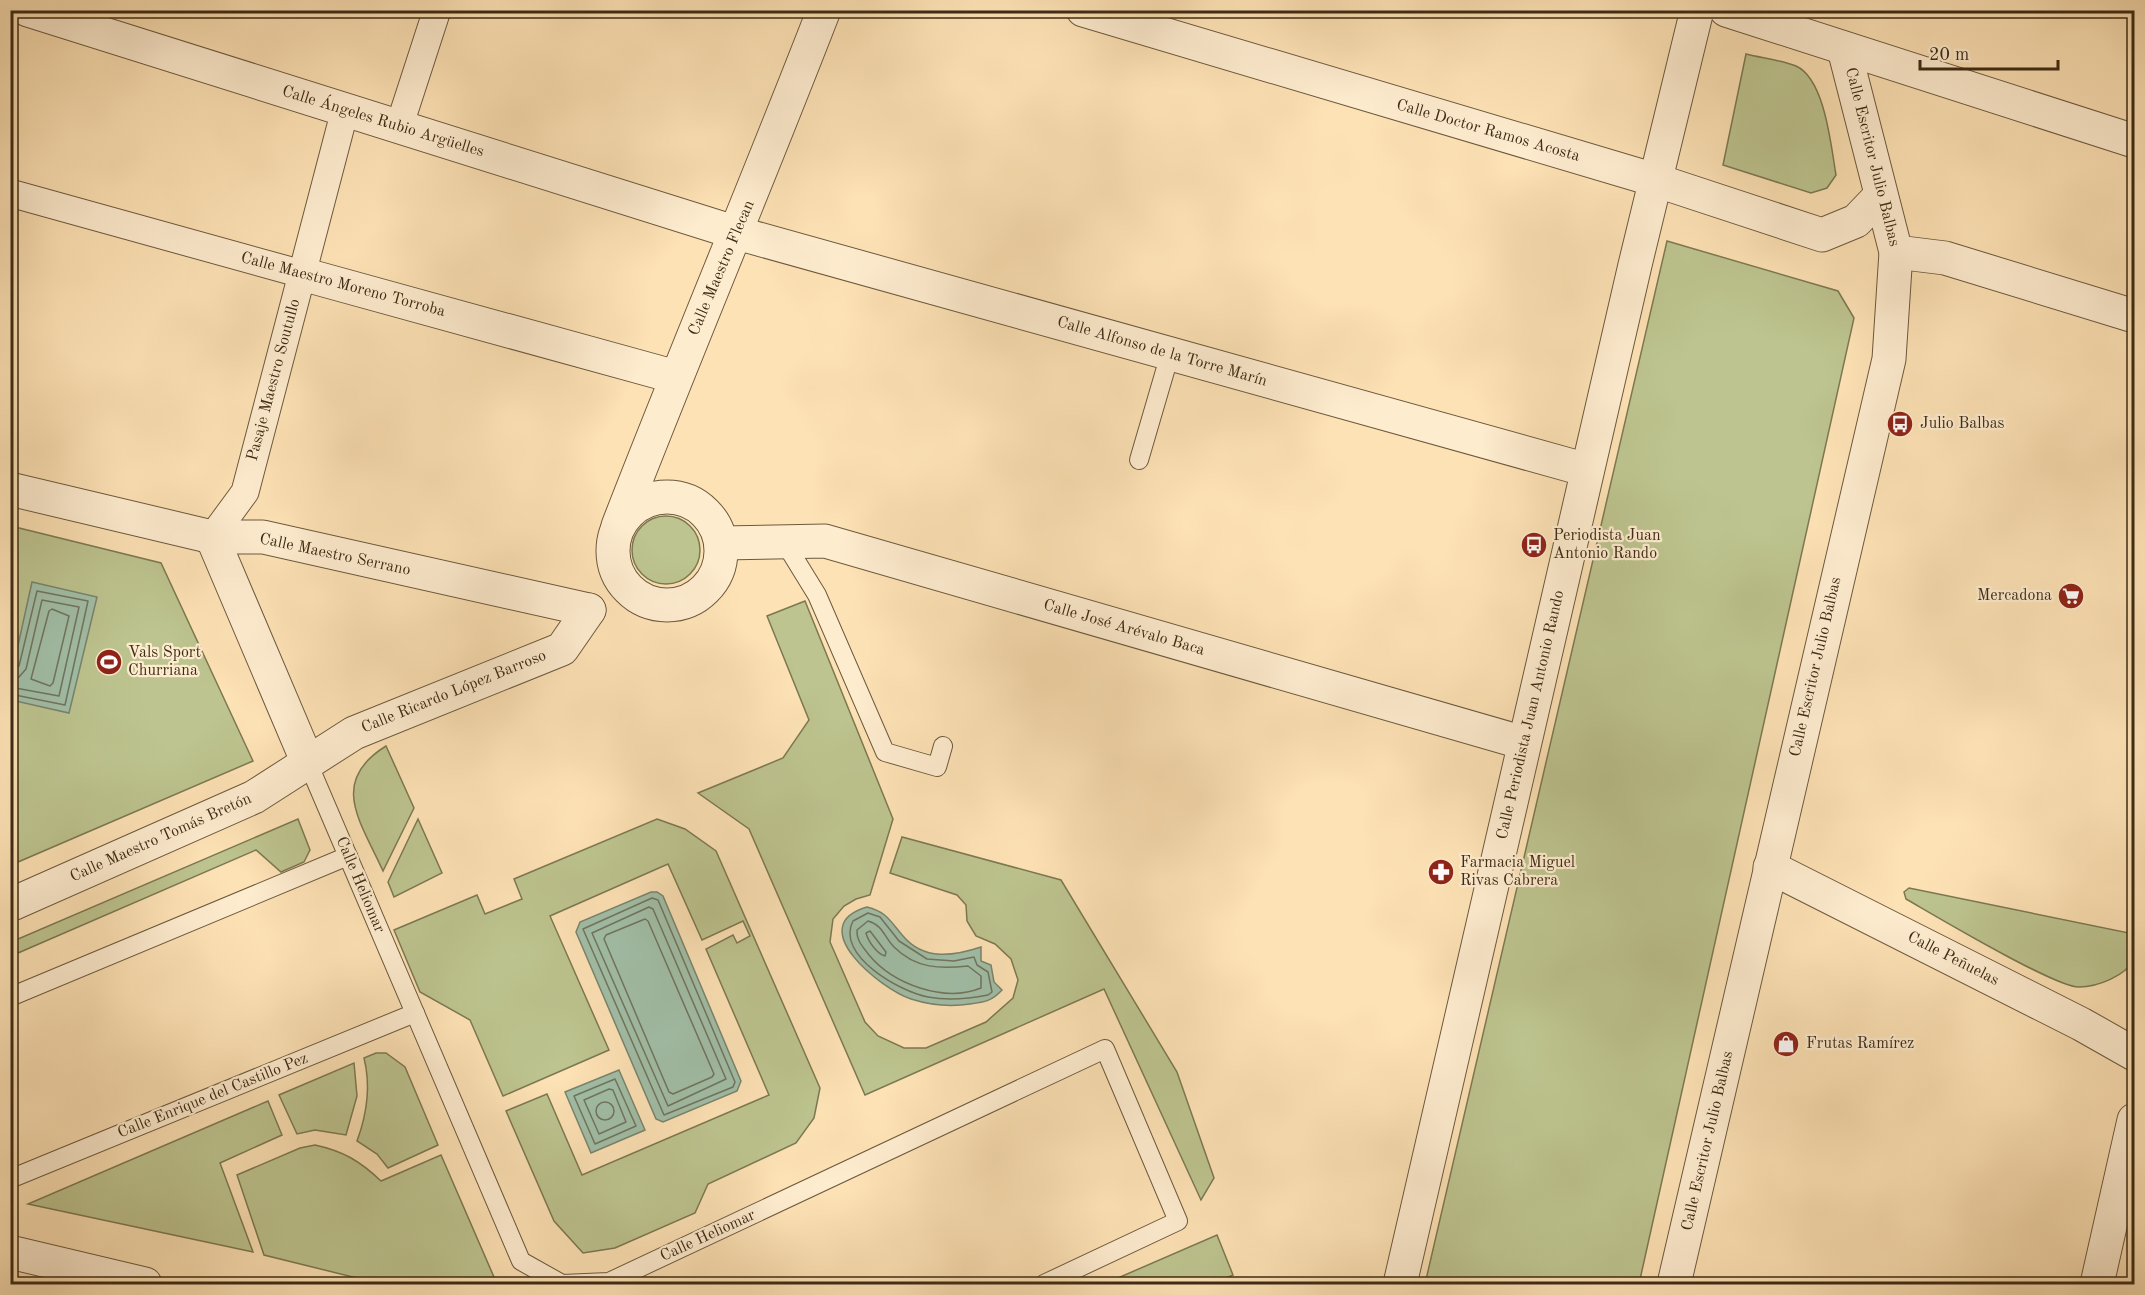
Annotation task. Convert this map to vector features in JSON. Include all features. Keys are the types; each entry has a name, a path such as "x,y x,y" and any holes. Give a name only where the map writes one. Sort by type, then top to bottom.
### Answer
{"street":[{"name":"Calle Ángeles Rubio Argüelles","path":"28,10 737,233"},
{"path":"399,127 437,10"},
{"name":"Calle Maestro Flecan","path":"618,526 675,378 737,233 824,10"},
{"name":"Calle Doctor Ramos Acosta","path":"1083,10 1130,17 1655,180 1822,235 1856,221 1880,196"},
{"name":"Calle Periodista Juan Antonio Rando","path":"1400,1284 1587,471 1697,10"},
{"path":"1726,10 2134,141"},
{"name":"Calle Escritor Julio Balbas","path":"1674,1284 1889,359 1896,252 1844,49"},
{"name":"Pasaje Maestro Soutullo","path":"212,537 244,492 345,110"},
{"name":"Calle Maestro Moreno Torroba","path":"10,193 675,378"},
{"name":"Calle Alfonso de la Torre Marín","path":"737,233 1587,471"},
{"path":"1896,252 1945,258 2134,316"},
{"name":"Calle Maestro Serrano","path":"10,489 212,537 262,537 590,610"},
{"path":"660,497 680,498 699,507 713,521 721,543 721,561 714,579 702,593 685,603 667,606 648,603 632,593 615,574 612,565 612,543 618,526 628,512 643,502 660,497"},
{"name":"Calle Heliomar","path":"212,537 308,762"},
{"name":"Calle José Arévalo Baca","path":"721,543 825,541 1524,742"},
{"path":"590,610 632,593"},
{"name":"Calle Ricardo López Barroso","path":"308,762 354,733 562,649 590,610"},
{"name":"Calle Maestro Tomás Bretón","path":"10,905 254,797 308,762"},
{"name":"Calle Peñuelas","path":"1770,867 2081,1024 2134,1054"},
{"path":"2097,1284 2134,1120"},
{"path":"10,1252 145,1284"}],"lane":[{"path":"1139,460 1170,354"},
{"path":"785,543 817,595 885,752 937,767 943,746"},
{"name":"Calle Heliomar","path":"308,762 521,1261 562,1284 609,1282 1105,1049 1178,1221 1044,1284"},
{"path":"10,997 348,856"},
{"name":"Calle Enrique del Castillo Pez","path":"10,1179 415,1013"}],"green space":[{"path":"1746,54 1796,66 1806,73 1814,84 1825,114 1836,175 1827,188 1811,193 1723,165"},
{"path":"1667,241 1838,291 1854,318 1639,1284 1425,1284"},
{"path":"666,516 679,519 690,526 697,537 700,550 697,563 690,574 679,581 666,584 653,581 642,574 635,563 632,550 635,537 642,526 653,519"},
{"name":"Vals Sport Churriana","path":"11,526 161,563 253,761 11,865"},
{"path":"805,601 893,819 870,895 844,906 833,919 830,942 865,1022 878,1036 904,1048 926,1048 986,1022 1013,998 1018,980 1011,959 995,944 976,936 967,921 966,905 957,895 890,873 902,837 1061,880 1177,1072 1214,1178 1201,1200 1104,989 865,1095 749,829 698,793 783,758 809,720 767,616"},
{"path":"386,746 414,808 383,871 359,819 354,804 354,788 358,774 368,760"},
{"path":"298,819 310,850 304,862 281,872 256,850 11,956 11,942"},
{"path":"418,819 442,873 394,897 388,882"},
{"path":"657,819 685,829 716,851 820,1088 814,1118 796,1143 708,1184 695,1213 615,1248 583,1253 554,1221 506,1111 547,1094 582,1175 769,1095 706,949 733,935 737,943 750,936 743,921 702,940 668,864 550,916 609,1050 503,1096 470,1020 420,992 394,930 477,895 485,914 522,899 514,879"},
{"path":"1909,888 2134,934 2134,959 2125,971 2102,983 2079,987 2066,984 2022,964 1906,899 1904,892"},
{"path":"376,1053 386,1053 405,1067 438,1145 388,1168 377,1154 357,1141 367,1100 364,1058"},
{"path":"354,1063 357,1096 346,1135 315,1130 297,1134 279,1095"},
{"path":"268,1101 282,1135 220,1163 253,1252 28,1204"},
{"path":"315,1145 351,1158 381,1181 441,1155 497,1284 381,1284 264,1255 237,1175 300,1148"},
{"path":"1217,1235 1233,1275 1213,1284 1104,1284"}],"water":[{"path":"32,582 97,597 69,713 11,700 11,677"},
{"path":"651,892 657,892 663,896 741,1081 737,1091 663,1122 656,1119 576,932 580,922"},
{"path":"867,907 884,914 911,944 920,950 950,954 981,947 981,961 991,965 994,982 1002,990 988,1000 955,1005 926,1003 898,993 867,971 844,942 842,928 849,916"},
{"path":"619,1070 645,1130 591,1153 565,1092"}],"place":[{"name":"Julio Balbas","path":"1900,424"},
{"name":"Periodista Juan Antonio Rando","path":"1534,545"},
{"name":"Mercadona","path":"2071,596"},
{"name":"Vals Sport Churriana","path":"109,662"},
{"name":"Farmacia Miguel Rivas Cabrera","path":"1441,872"},
{"name":"Frutas Ramírez","path":"1786,1044"}]}
